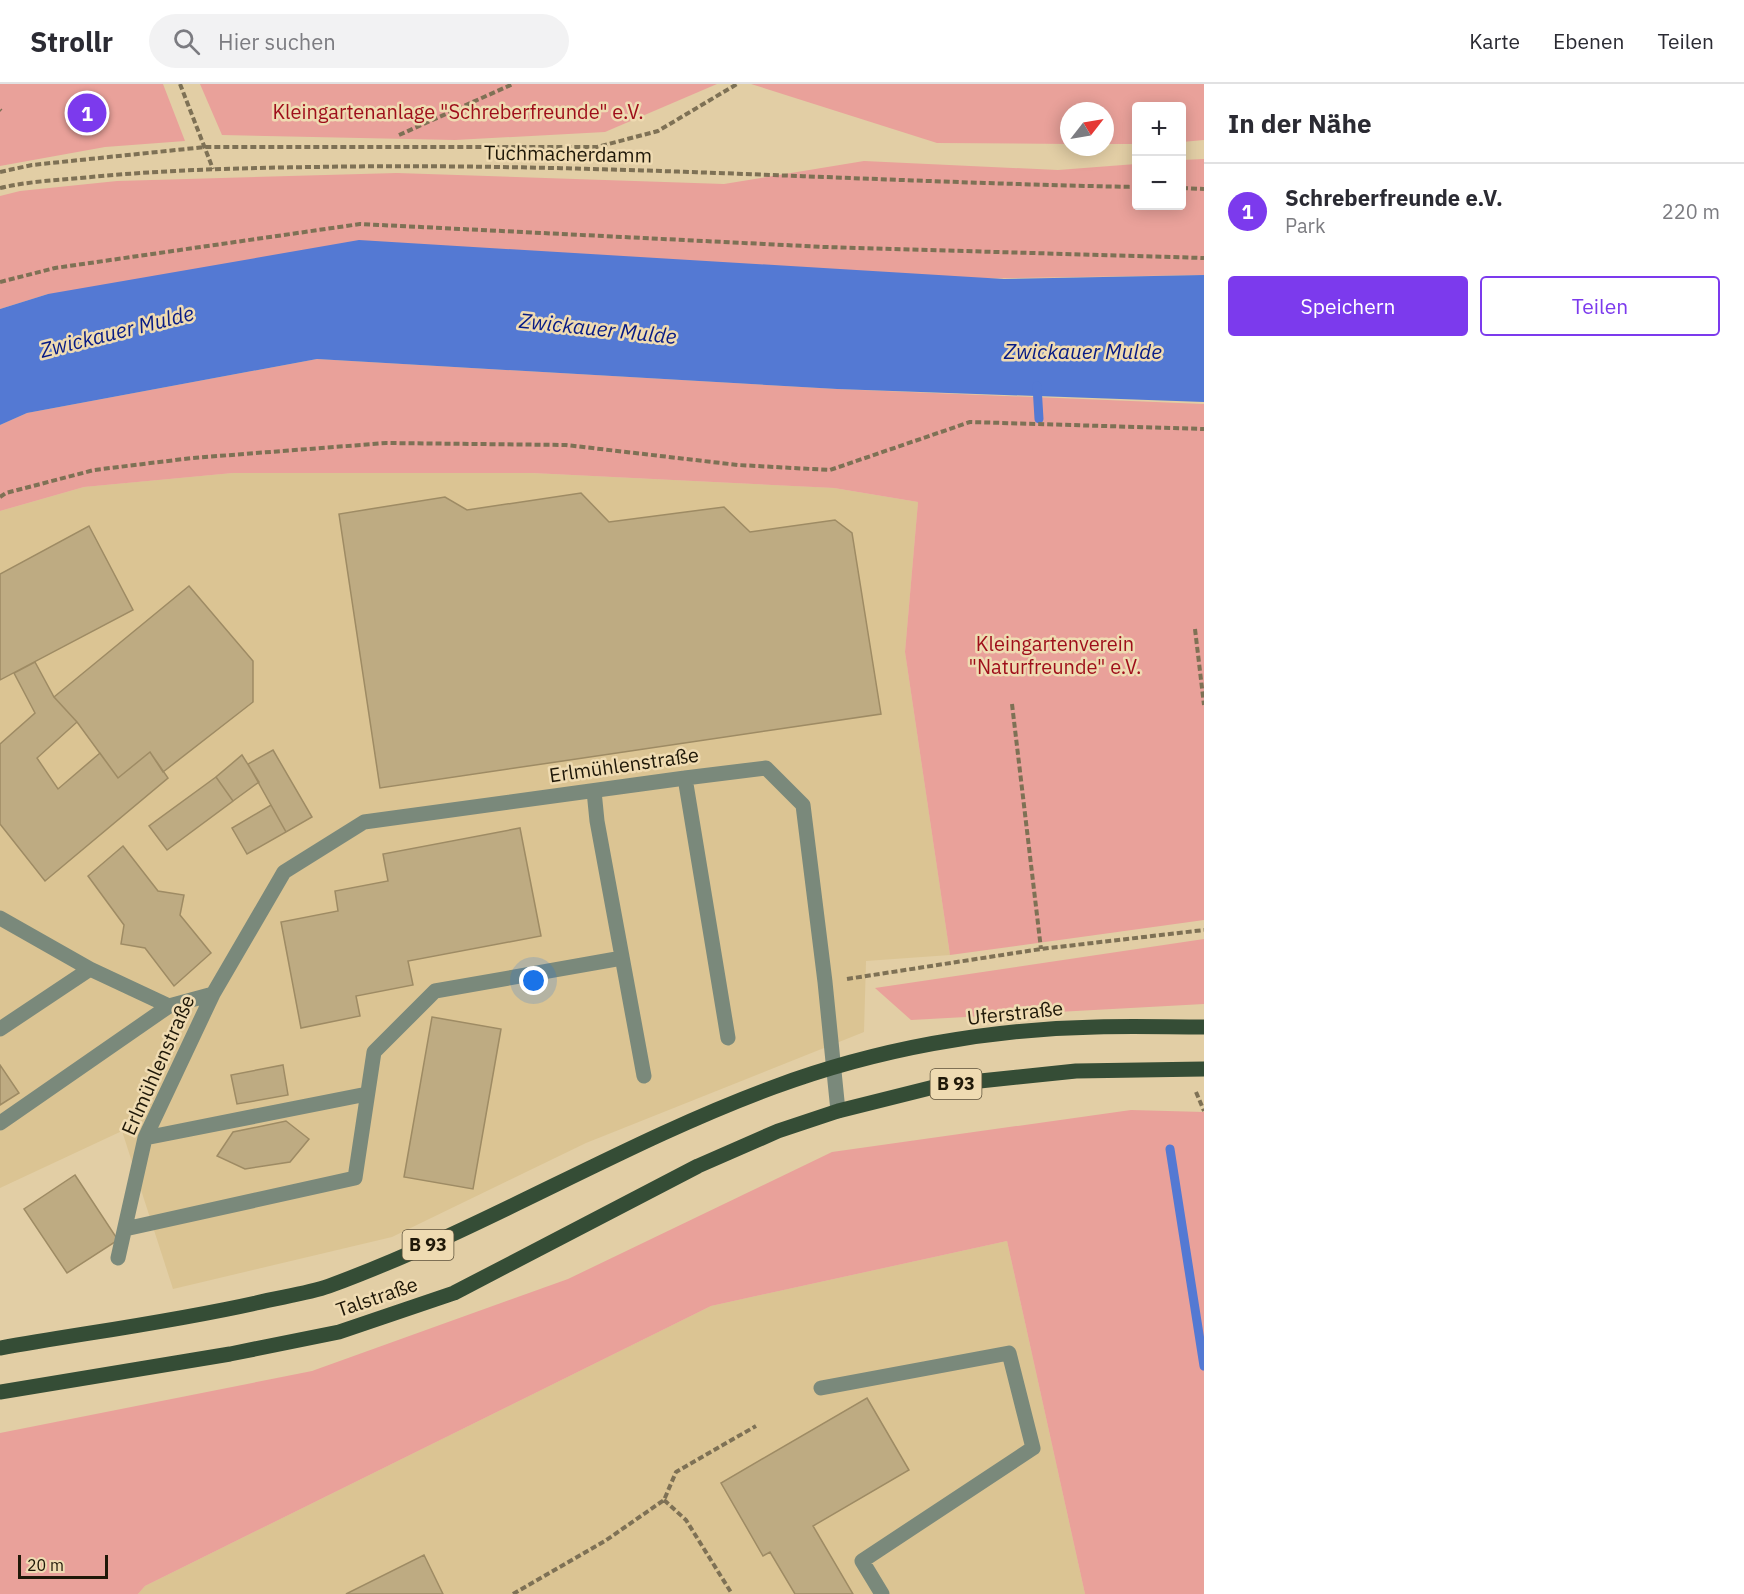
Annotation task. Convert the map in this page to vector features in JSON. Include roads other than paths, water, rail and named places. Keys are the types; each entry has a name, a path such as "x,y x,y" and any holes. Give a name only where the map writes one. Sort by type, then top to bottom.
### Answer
{"main road":[{"name":"Uferstraße","path":"833,1068 913,1047 974,1038 1096,1027 1204,1027"},
{"name":"Talstraße","path":"0,1348 224,1310 326,1287 415,1251 681,1125 774,1086 833,1068"},
{"name":"B 93","path":"838,1111 942,1085 1076,1071 1204,1070"},
{"name":"Talstraße","path":"0,1392 230,1354 339,1332 454,1293 698,1166 778,1131 838,1111"}],"street":[{"name":"Erlmühlenstraße","path":"118,1258 145,1138 213,994 284,872 364,822 766,768 803,806 838,1111"},
{"path":"685,778 728,1038"},
{"path":"594,791 597,821 644,1076"},
{"name":"Erlmühlenstraße","path":"0,918 90,969 169,1006 213,994"},
{"path":"125,1229 355,1178 374,1052 435,991 622,958"},
{"path":"0,1029 90,969"},
{"path":"0,1123 169,1006"},
{"path":"145,1138 367,1094"},
{"path":"820,1388 1010,1353 1034,1448 862,1561 882,1594"}],"water":[{"name":"Zwickauer Mulde","path":"359,240 1004,279 1204,275 1204,402 837,389 317,359 27,413 0,425 0,309 48,294"}],"waterway":[{"path":"1037,386 1039,419"},
{"path":"1170,1149 1204,1366"}],"place":[{"name":"Schreberfreunde e.V.","path":"87,113"}],"park label":[{"name":"Kleingartenanlage \"Schreberfreunde\" e.V.","path":"458,112"},
{"name":"Kleingartenverein \"Naturfreunde\" e.V.","path":"1055,656"}]}
